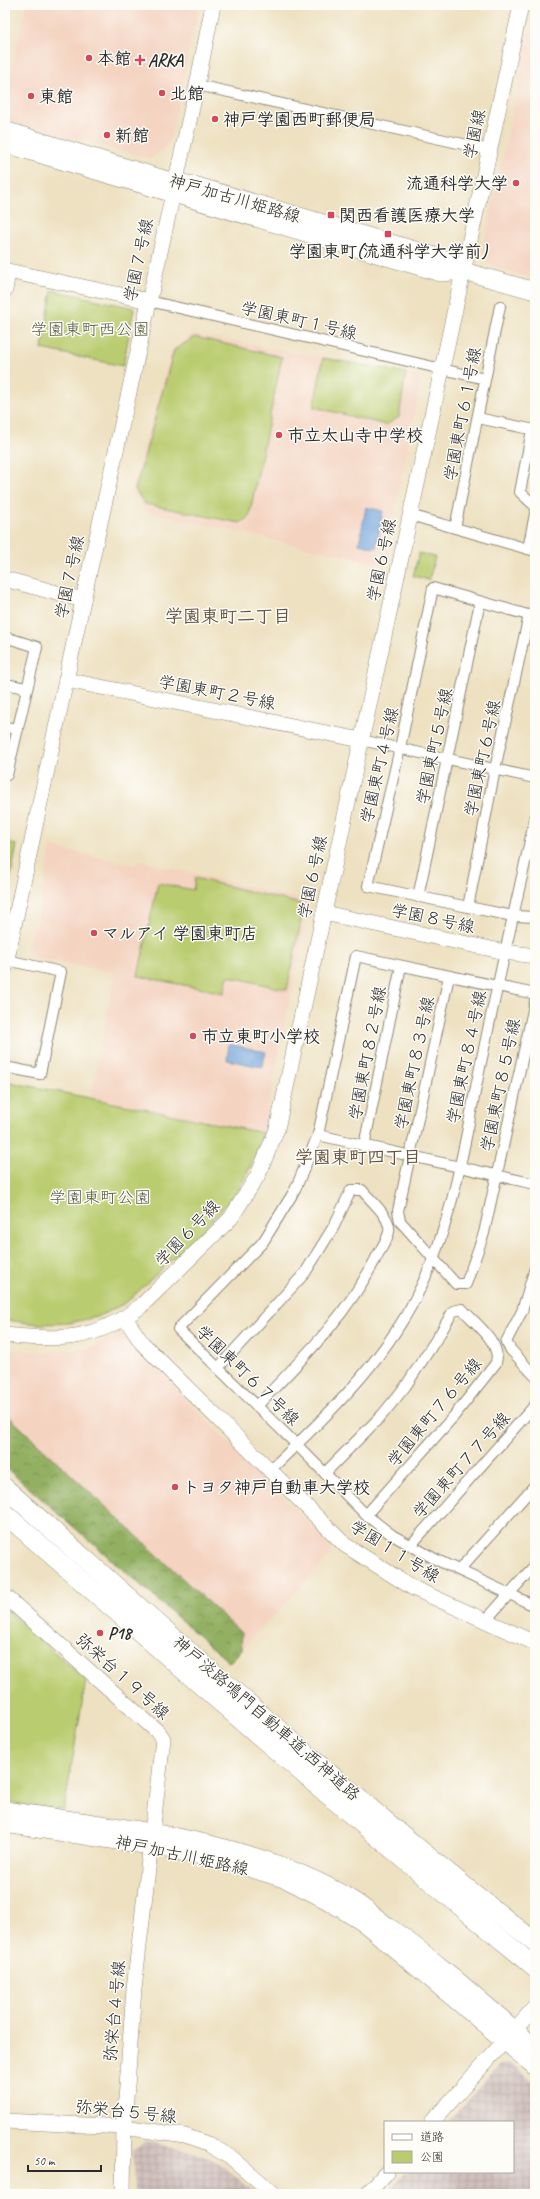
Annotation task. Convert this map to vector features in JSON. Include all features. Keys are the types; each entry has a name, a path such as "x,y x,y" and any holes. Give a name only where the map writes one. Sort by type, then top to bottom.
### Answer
{"highway":[{"name":"神戸淡路鳴門自動車道;西神道路","path":"5,1488 308,1755 451,1877 535,1942"},
{"name":"神戸淡路鳴門自動車道;西神道路","path":"5,1514 289,1762 430,1882 535,1967"}],"main road":[{"name":"神戸加古川姫路線","path":"5,130 173,188 190,197 442,273 463,271 535,292"},
{"name":"神戸加古川姫路線","path":"5,144 173,188"},
{"name":"神戸加古川姫路線","path":"5,1810 152,1839 286,1880 328,1902 365,1924 510,2036 535,2067"},
{"name":"神戸加古川姫路線","path":"5,1824 152,1839"},
{"name":"神戸加古川姫路線","path":"510,2036 535,2047"}],"street":[{"name":"学園７号線","path":"6,964 83,600 197,85 213,5"},
{"name":"学園線","path":"463,271 521,5"},
{"path":"197,85 490,150"},
{"path":"5,290 8,271 149,301"},
{"name":"学園６号線","path":"5,1335 57,1339 88,1334 126,1318 141,1306 232,1218 258,1175 277,1129 463,271"},
{"name":"学園東町１号線","path":"149,301 485,379"},
{"name":"学園東町６１号線","path":"455,528 485,379 502,321 500,306"},
{"path":"478,418 534,430 520,492 535,506"},
{"path":"410,515 531,550 535,514"},
{"path":"5,579 83,600"},
{"name":"学園東町４号線","path":"532,616 433,588 400,748 368,886 513,916 535,917"},
{"name":"学園東町５号線","path":"418,896 480,602"},
{"name":"学園東町６号線","path":"468,907 495,769 532,616"},
{"path":"5,638 37,647 6,777"},
{"name":"学園東町２号線","path":"66,680 361,740"},
{"path":"5,684 26,688"},
{"path":"5,727 18,729"},
{"path":"361,740 535,778"},
{"name":"学園東町８４号線","path":"269,1471 297,1445 368,1371 380,1355 416,1297 434,1259 459,1168 501,987 505,952 535,818"},
{"name":"学園８号線","path":"324,913 505,952 535,956"},
{"name":"学園東町６７号線","path":"535,994 356,956 318,1135 295,1190 263,1242 178,1329 297,1445 366,1515 392,1534 411,1545 508,1595 535,1606"},
{"path":"5,1067 40,1074 61,972 6,964"},
{"name":"学園東町８２号線","path":"364,1146 401,966"},
{"name":"学園東町８３号線","path":"434,1259 400,1221 398,1211 411,1157 449,976"},
{"name":"学園東町８５号線","path":"434,1259 456,1284 466,1284 484,1233 535,1001"},
{"path":"318,1135 535,1184"},
{"path":"218,1368 305,1273 334,1226 351,1190 362,1190 387,1220 389,1232 364,1282 329,1331 257,1406"},
{"path":"535,1268 522,1311 506,1342 511,1350 535,1376"},
{"name":"学園東町７６号線","path":"325,1473 382,1415 426,1356 453,1311 462,1309 496,1346 499,1355 496,1363 454,1416 366,1515"},
{"name":"学園１１号線","path":"126,1318 142,1343 345,1545 413,1588 485,1622 535,1643"},
{"name":"学園東町７７号線","path":"411,1545 535,1405"},
{"path":"459,1570 535,1485"},
{"path":"485,1622 535,1565"},
{"name":"弥栄台１９号線","path":"5,1596 159,1733 163,1739 152,1839"},
{"name":"弥栄台４号線","path":"123,2194 124,2127 134,1988 152,1839"},
{"path":"433,2121 535,2007"},
{"name":"弥栄台５号線","path":"5,2121 124,2127 185,2136 210,2145 233,2159 274,2194"},
{"path":"367,2194 386,2173"}],"shaded area":[{"path":"26,5 199,5 169,145 151,159 10,121 5,113 5,93 6,88 8,88"},
{"name":"流通科学大学","path":"535,11 535,279 490,266 482,251"},
{"name":"市立太山寺中学校","path":"193,334 419,375 421,381 384,565 145,511 132,489 172,349"},
{"name":"市立東町小学校","path":"51,847 136,865 138,860 310,901 263,1133 91,1098 115,973 27,956 32,929 36,929"},
{"name":"トヨタ神戸自動車大学校","path":"123,1335 128,1337 213,1427 332,1546 331,1555 242,1649 5,1413 5,1349 37,1352 86,1349"},
{"path":"512,2064 535,2084 535,2194 386,2194 404,2173 514,2173 514,2121 450,2121 499,2065"},
{"path":"145,2141 199,2153 219,2163 257,2194 134,2194 133,2150"}],"green space":[{"name":"学園東町西公園","path":"52,290 134,308 123,366 42,349"},
{"path":"195,337 282,357 249,517 240,523 145,504 135,490 174,350"},
{"path":"323,358 406,373 399,417 386,425 314,407"},
{"path":"419,553 435,557 429,580 413,576"},
{"path":"5,833 11,844 17,845 5,906"},
{"path":"195,878 301,904 300,910 303,911 287,990 228,976 224,993 138,976 158,883 193,890"},
{"name":"学園東町公園","path":"5,1081 263,1133 254,1159 238,1191 198,1235 127,1302 97,1317 69,1323 38,1324 5,1320"},
{"path":"5,1413 241,1633 242,1649 230,1663 5,1467"},
{"path":"5,1609 86,1680 64,1810 5,1802"}],"water":[{"path":"366,507 383,511 376,548 359,544"},
{"path":"229,1044 266,1052 262,1067 227,1060"}],"place":[{"name":"本館","path":"89,58"},
{"name":"ARKA","path":"140,60"},
{"name":"北館","path":"162,93"},
{"name":"東館","path":"31,96"},
{"name":"神戸学園西町郵便局","path":"215,119"},
{"name":"新館","path":"107,135"},
{"name":"流通科学大学","path":"516,183"},
{"name":"関西看護医療大学","path":"331,215"},
{"name":"学園東町(流通科学大学前)","path":"388,234"},
{"name":"市立太山寺中学校","path":"279,435"},
{"name":"マルアイ 学園東町店","path":"94,933"},
{"name":"市立東町小学校","path":"193,1036"},
{"name":"トヨタ神戸自動車大学校","path":"175,1487"},
{"name":"P18","path":"100,1633"}],"district":[{"name":"学園東町二丁目","path":"228,616"},
{"name":"学園東町四丁目","path":"358,1157"}]}
